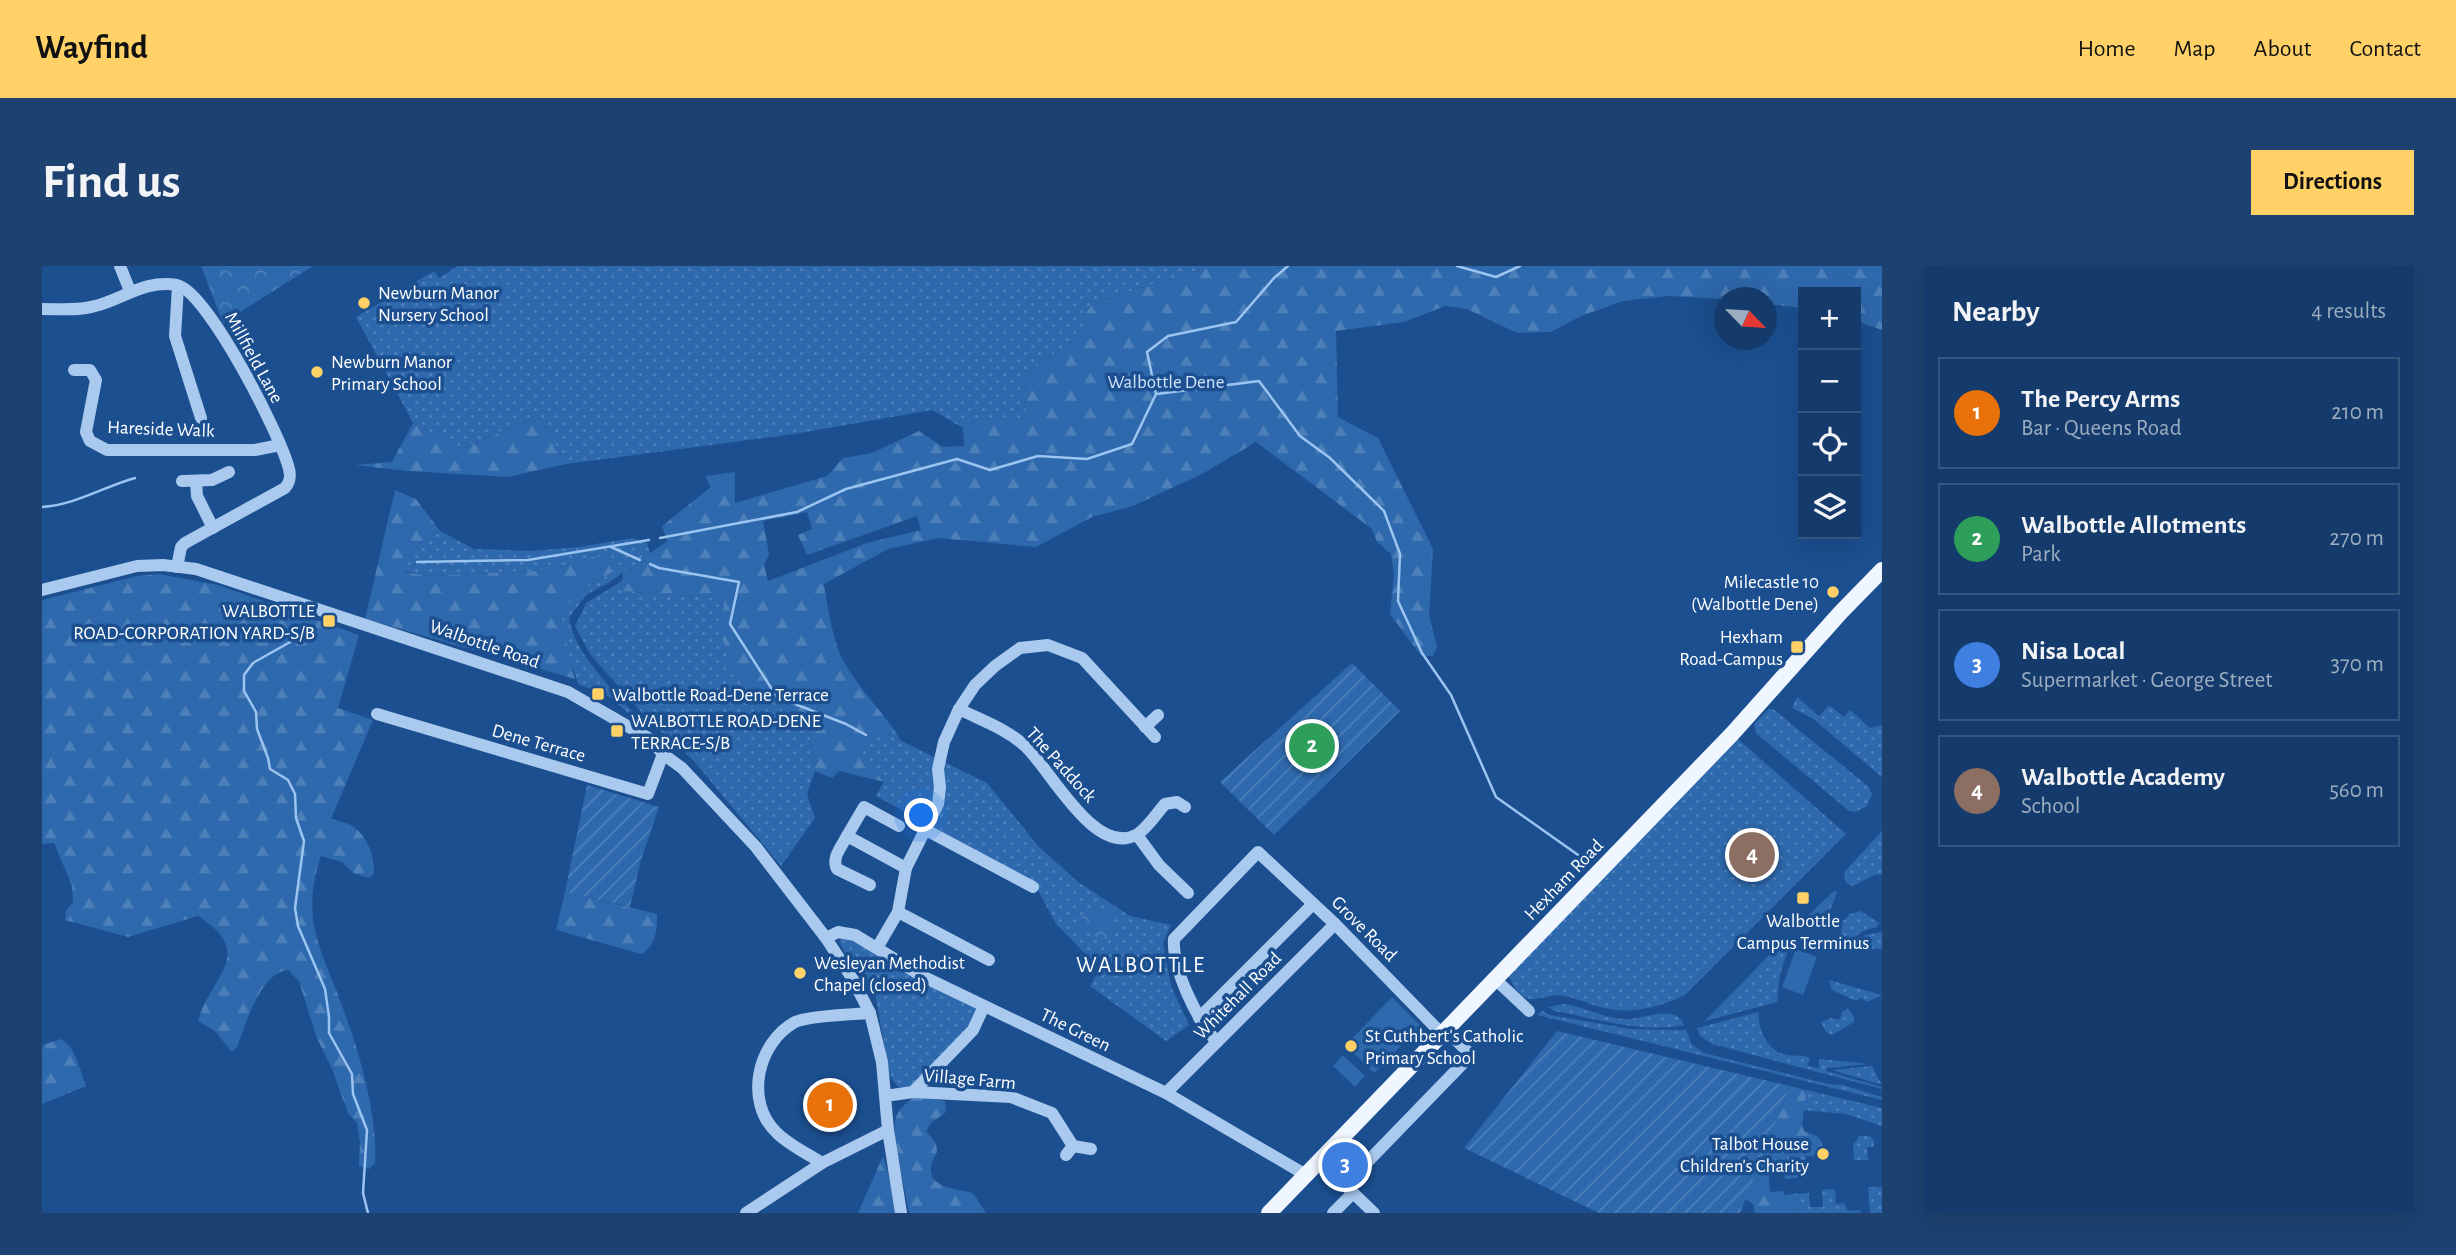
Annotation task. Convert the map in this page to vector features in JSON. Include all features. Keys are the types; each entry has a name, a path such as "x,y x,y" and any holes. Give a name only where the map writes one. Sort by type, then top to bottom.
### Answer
{"main road":[{"name":"Hexham Road","path":"1269,1213 1732,734 1882,570"}],"street":[{"path":"120,266 130,291"},
{"path":"42,309 89,308 147,286 178,285 175,336 201,418"},
{"name":"Millfield Lane","path":"178,285 191,293 223,334 280,445 290,471 290,481 285,488 213,527"},
{"name":"Hareside Walk","path":"74,370 90,370 96,380 86,432 90,442 107,450 255,450 280,445"},
{"path":"182,481 212,481 229,472"},
{"path":"177,567 181,547 185,542 213,527 197,496 196,481"},
{"name":"Walbottle Road","path":"42,590 136,566 177,567 214,574 568,692 650,739 663,754 682,768 756,847 826,938 852,978 870,1013"},
{"path":"877,948 898,912 906,868 938,804 938,769 944,742 959,709 975,685 995,666 1020,648 1048,645 1082,658 1155,737"},
{"name":"The Paddock","path":"959,709 1012,736 1026,747 1045,767 1070,805 1096,827 1113,837 1137,835"},
{"name":"Dene Terrace","path":"377,714 648,794 663,754"},
{"path":"1145,727 1158,715"},
{"path":"1185,807 1177,803 1165,804 1137,835 1159,865 1188,893"},
{"path":"865,886 837,869 834,860 864,807 899,826"},
{"path":"926,830 1033,887"},
{"path":"848,836 906,868"},
{"name":"Grove Road","path":"1199,1018 1182,977 1174,939 1258,852 1471,1055 1349,1189"},
{"path":"1217,1042 1199,1018 1313,904"},
{"path":"898,912 989,960"},
{"name":"Whitehall Road","path":"1166,1093 1335,924"},
{"name":"The Green","path":"826,938 838,932 855,935 924,977 1166,1093 1306,1175"},
{"path":"1495,979 1529,1011"},
{"path":"913,1092 973,1030 984,1006"},
{"path":"822,1163 777,1133 764,1116 758,1091 761,1063 775,1038 796,1021 870,1013 882,1062 888,1130 901,1213"},
{"name":"Village Farm","path":"886,1096 913,1092 1011,1097 1052,1113 1069,1150 1091,1149"},
{"path":"746,1213 822,1163 888,1130"},
{"path":"1320,1161 1374,1213"},
{"path":"1333,1213 1349,1189"}],"green space":[{"path":"201,266 313,266 223,323"},
{"path":"458,266 1205,266 1201,270 1094,302 1085,314 1081,336 1024,373 1026,414 1019,419 982,418 967,423 963,428 932,410 794,434 566,464 538,415 462,449 413,423 356,317 434,271 439,278"},
{"name":"Walbottle Dene","path":"1205,266 1882,266 1882,330 1861,323 1861,287 1798,287 1798,307 1777,305 1777,287 1714,287 1714,298 1668,296 1623,301 1581,316 1551,332 1517,333 1467,309 1445,306 1404,322 1336,331 1338,417 1378,438 1433,549 1429,615 1437,647 1433,656 1421,656 1390,614 1394,574 1391,554 1377,542 1372,529 1256,442 1202,474 1133,506 1092,517 1036,547 939,538 888,549 824,584 832,629 840,654 852,675 901,740 875,728 861,754 875,765 884,782 839,771 832,778 815,771 810,737 795,714 737,678 723,640 724,599 621,591 623,573 667,541 662,526 711,487 705,476 735,472 735,503 827,476 843,458 872,453 919,431 943,447 964,446 963,428 967,423 982,418 1019,419 1026,414 1024,373 1081,336 1085,314 1094,302 1201,270","holes":["807,512 812,529 798,535 807,555 917,516 921,530 867,543 768,581 764,565 769,554 763,521"]},
{"path":"538,415 566,464 508,477 355,465 392,462 413,423 463,449"},
{"path":"395,490 416,499 440,531 419,543 403,571 426,576 552,570 592,557 608,556 615,561 613,572 582,590 560,614 575,679 365,619"},
{"path":"440,531 474,549 531,551 579,547 633,538 647,543 650,554 586,595 569,618 587,659 637,717 635,719 610,697 578,684 560,614 582,590 613,572 592,557 552,570 426,576 402,570 419,543"},
{"path":"159,574 218,585 359,635 338,708 373,720 331,819 352,826 363,836 372,855 374,874 369,878 353,873 342,862 321,856 312,900 316,936 350,1028 367,1086 375,1145 375,1163 369,1169 359,1166 357,1123 348,1113 332,1069 316,1036 299,981 288,970 278,973 262,990 237,1047 232,1052 215,1031 198,1021 225,966 228,954 225,942 216,930 198,916 128,937 65,920 66,910 73,903 72,886 54,843 42,844 42,600 137,576"},
{"path":"622,581 621,591 724,599 737,678 795,714 810,737 815,771 807,794 815,818 781,866 693,760 651,723 590,654 575,626 586,603"},
{"path":"1352,663 1400,711 1274,835 1220,782"},
{"path":"1797,697 1819,716 1829,705 1844,717 1850,710 1870,728 1882,725 1882,777 1812,718 1792,708"},
{"path":"1769,709 1773,709 1869,787 1872,794 1867,806 1856,812 1849,811 1756,733 1754,724"},
{"path":"875,728 987,783 1038,846 1078,882 1130,916 1171,925 1163,943 1171,986 1189,1025 1166,1041 1090,986 1100,969 1056,924 1033,881 876,796 884,782 861,754"},
{"path":"1738,739 1846,834 1685,995 1654,1007 1622,1010 1600,1007 1563,996 1529,999 1519,993 1507,972"},
{"path":"587,785 659,807 641,860 630,907 565,892"},
{"path":"1882,831 1882,874 1874,875 1853,886 1846,883 1844,873"},
{"path":"1834,891 1837,894 1825,921 1815,923 1808,920 1806,918"},
{"path":"565,892 657,914 656,932 650,947 641,954 556,930"},
{"path":"1085,908 1112,912 1112,932 1106,945 1096,936 1078,928"},
{"path":"1861,911 1879,923 1876,928 1860,933 1848,946 1840,944 1842,922 1850,914"},
{"path":"1882,932 1882,949 1852,948 1865,935"},
{"path":"844,936 977,1009 969,1029 914,1085 898,1087 890,1076 875,993 858,979 839,941"},
{"path":"1787,937 1791,942 1780,974 1777,1002 1705,1021"},
{"path":"1796,949 1817,957 1803,995 1782,987"},
{"path":"1829,980 1882,995 1867,1002 1861,998 1856,1001 1832,990"},
{"path":"1392,997 1421,1026 1374,1073 1346,1045"},
{"path":"1564,1004 1621,1019 1660,1014 1675,1015 1684,1025 1653,1028 1636,1026 1554,1011 1548,1007"},
{"path":"1848,1008 1854,1022 1832,1035 1826,1032 1821,1022 1832,1018 1838,1020"},
{"path":"1543,1011 1550,1015 1631,1029 1686,1030 1692,1045 1704,1053 1828,1084 1843,1085 1882,1097 1882,1100 1537,1015"},
{"path":"1759,1012 1764,1036 1776,1051 1785,1055 1810,1058 1807,1066 1819,1068 1819,1059 1869,1064 1827,1068 1826,1071 1882,1089 1712,1044 1700,1036 1697,1028"},
{"path":"1557,1031 1790,1086 1740,1213 1599,1213 1464,1148"},
{"path":"61,1039 74,1053 86,1086 42,1104 42,1045"},
{"path":"1343,1055 1365,1076 1355,1087 1333,1066"},
{"path":"1872,1066 1882,1085 1832,1070"},
{"path":"1790,1086 1806,1090 1802,1125 1804,1131 1820,1139 1824,1155 1780,1153 1768,1167 1770,1192 1784,1191 1784,1195 1792,1194 1798,1213 1755,1213 1753,1204 1745,1199"},
{"path":"1806,1090 1882,1108 1882,1126 1846,1114 1802,1110"},
{"path":"915,1096 945,1101 946,1112 931,1123 926,1131 937,1147 931,1166 934,1179 945,1186 973,1193 986,1213 909,1213 895,1126 899,1111"},
{"path":"1859,1136 1870,1136 1874,1141 1874,1147 1867,1147 1868,1160 1854,1160 1853,1145"},
{"path":"1805,1152 1808,1177 1785,1179 1783,1166 1768,1167 1780,1153"},
{"path":"883,1156 896,1213 858,1213"},
{"path":"1868,1187 1882,1187 1882,1213 1870,1213"},
{"path":"1835,1189 1836,1204 1844,1203 1848,1211 1860,1210 1861,1213 1798,1213 1792,1194 1809,1193 1810,1207 1823,1207 1822,1190"}],"waterway":[{"path":"660,538 797,512 846,489 957,459 990,470 1038,456 1087,459 1132,444 1156,394 1147,352 1168,336 1236,322 1288,266"},
{"path":"1457,266 1496,277 1520,266"},
{"path":"1157,394 1259,381 1300,436 1330,458 1384,511 1400,554 1398,601 1422,653 1451,695 1496,797 1588,862"},
{"path":"42,507 77,499 135,478"},
{"path":"417,562 528,560 649,540"},
{"path":"611,547 640,560"},
{"path":"650,564 659,568 739,582 730,624 777,697 846,724 866,735"},
{"path":"304,625 299,637 253,663 244,675 244,691 256,712 257,729 270,769 288,780 295,794 296,818 304,841 295,908 298,926 325,989 329,1033 352,1074 353,1094 367,1130 363,1193 368,1213"}],"place":[{"name":"Newburn Manor Nursery School","path":"364,303"},
{"name":"Newburn Manor Primary School","path":"317,372"},
{"name":"Milecastle 10 (Walbottle Dene)","path":"1833,592"},
{"name":"WALBOTTLE ROAD-CORPORATION YARD-S/B","path":"329,621"},
{"name":"Hexham Road-Campus","path":"1797,647"},
{"name":"Walbottle Road-Dene Terrace","path":"598,694"},
{"name":"WALBOTTLE ROAD-DENE TERRACE-S/B","path":"617,731"},
{"name":"Walbottle Allotments","path":"1312,746"},
{"name":"Walbottle Academy","path":"1752,855"},
{"name":"Walbottle Campus Terminus","path":"1803,898"},
{"name":"Wesleyan Methodist Chapel (closed)","path":"800,973"},
{"name":"St Cuthbert's Catholic Primary School","path":"1351,1046"},
{"name":"The Percy Arms","path":"830,1105"},
{"name":"Talbot House Children's Charity","path":"1823,1154"},
{"name":"Nisa Local","path":"1345,1165"}],"district":[{"name":"WALBOTTLE","path":"1141,964"}]}
